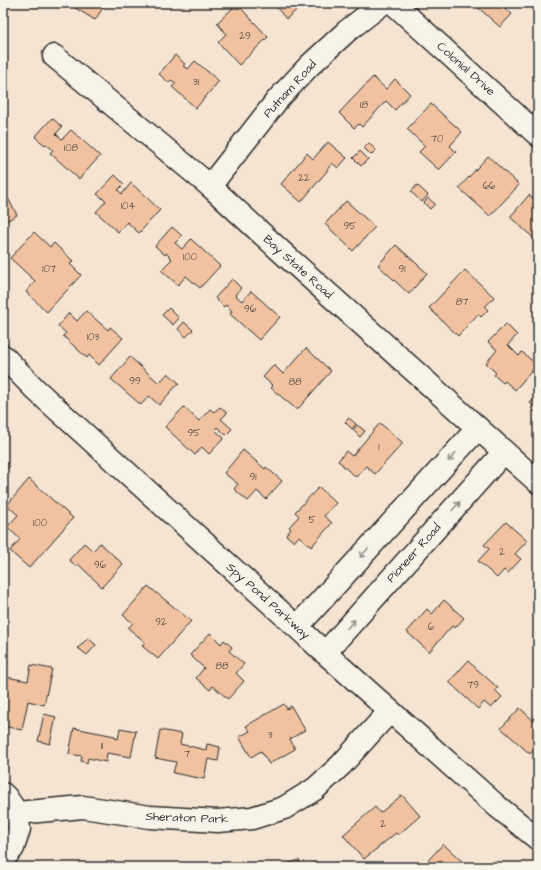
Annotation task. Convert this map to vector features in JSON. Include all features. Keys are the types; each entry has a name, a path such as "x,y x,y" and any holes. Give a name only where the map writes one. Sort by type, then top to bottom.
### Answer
{"street":[{"name":"Putnam Road","path":"210,186 278,99 310,65 347,31 383,3"},
{"name":"Colonial Drive","path":"393,3 538,135"},
{"name":"Bay State Road","path":"54,56 210,186 285,256 538,482"},
{"name":"Spy Pond Parkway","path":"3,356 41,395 325,653 498,807 538,839"},
{"path":"297,627 478,428"},
{"name":"Pioneer Road","path":"325,653 504,452"},
{"name":"Sheraton Park","path":"17,813 83,807 150,817 218,821 252,818 284,808 315,789 341,765 390,711"},
{"path":"3,794 17,813 19,829 13,848 3,859"}],"building":[{"path":"67,3 106,3 95,20"},
{"path":"273,3 305,3 286,19"},
{"path":"473,3 510,3 505,8 512,14 500,27"},
{"path":"237,4 268,37 239,65 218,42 226,34 217,23"},
{"path":"538,35 538,47 532,41"},
{"path":"175,55 185,64 183,66 188,69 195,61 219,81 196,108 172,87 176,83 171,80 169,83 159,74"},
{"path":"373,77 386,89 395,79 410,94 395,110 386,101 362,127 359,124 354,128 339,113"},
{"path":"431,104 462,132 450,146 456,152 439,170 419,152 425,146 407,129"},
{"path":"52,118 62,127 56,134 62,139 71,130 100,156 79,179 50,153 53,150 35,137"},
{"path":"328,142 347,158 338,168 332,163 301,202 281,184 307,153 313,159"},
{"path":"369,143 376,150 371,155 364,148"},
{"path":"360,151 368,159 361,166 353,158"},
{"path":"488,156 519,185 490,216 459,188"},
{"path":"115,175 124,184 118,190 122,194 131,183 160,210 139,233 127,222 118,232 96,212 106,201 97,194"},
{"path":"417,185 428,195 422,202 411,192"},
{"path":"3,189 17,215 3,223"},
{"path":"529,195 538,203 538,242 510,217"},
{"path":"428,198 435,204 430,209 424,203"},
{"path":"346,201 375,227 353,251 325,224"},
{"path":"172,227 182,236 175,243 182,249 191,239 220,266 200,288 186,276 178,285 161,270 172,259 155,246"},
{"path":"34,232 50,247 54,243 73,261 70,264 81,275 47,312 26,292 35,281 10,258"},
{"path":"396,245 427,273 409,294 378,265"},
{"path":"465,270 494,297 485,307 488,310 481,317 478,314 458,336 429,308"},
{"path":"232,279 241,288 235,295 242,301 251,291 280,317 259,340 230,314 232,311 226,305 224,307 215,298"},
{"path":"169,308 179,318 173,325 162,315"},
{"path":"86,311 108,330 110,327 123,338 99,365 89,355 87,358 63,336 66,333 58,326 69,313 77,321"},
{"path":"184,322 193,330 186,337 178,329"},
{"path":"506,324 517,335 508,345 519,356 522,352 537,365 515,390 505,381 503,383 494,375 496,373 486,363 497,350 488,342"},
{"path":"306,348 331,371 297,410 271,388 273,386 263,377 274,365 283,374"},
{"path":"130,357 159,383 168,373 179,383 159,405 149,396 141,405 111,379"},
{"path":"538,395 538,415 531,408 533,406 530,403"},
{"path":"184,407 199,421 210,409 214,412 220,407 227,413 221,419 232,429 226,435 217,427 215,430 224,438 209,454 202,447 195,455 165,427"},
{"path":"349,418 356,424 352,429 345,422"},
{"path":"380,423 403,443 375,474 366,466 356,477 338,461 346,451 352,456"},
{"path":"357,425 365,431 360,437 353,430"},
{"path":"243,450 282,481 266,499 257,491 248,501 234,489 238,484 224,473"},
{"path":"3,459 10,466 3,472"},
{"path":"29,479 73,518 29,568 10,551 20,539 7,527 18,515 7,505"},
{"path":"319,487 336,503 324,516 332,523 311,547 299,536 294,542 286,535 291,529 289,527 299,516 295,512"},
{"path":"506,522 527,541 515,554 521,559 508,573 504,570 497,578 478,561 489,549 484,545"},
{"path":"84,543 93,551 100,543 123,564 102,587 78,564 76,566 69,560"},
{"path":"148,586 191,621 158,659 142,646 145,642 128,628 133,623 123,615"},
{"path":"538,588 538,600 532,595"},
{"path":"444,600 464,618 455,628 452,626 429,652 407,632 427,609 432,614"},
{"path":"210,633 221,644 224,640 232,647 229,651 244,664 236,673 244,681 228,699 213,686 210,690 196,678 204,668 190,655"},
{"path":"88,638 96,645 87,655 78,648"},
{"path":"468,661 498,688 495,690 502,697 491,708 484,702 478,709 449,682"},
{"path":"31,665 52,669 44,705 28,701 22,730 3,726 3,689 6,677 28,681"},
{"path":"284,704 287,709 291,706 305,730 290,739 295,749 269,764 261,751 251,757 239,737 250,731 246,726"},
{"path":"520,708 538,725 538,746 530,754 501,728"},
{"path":"44,714 56,717 50,744 38,741"},
{"path":"74,728 115,736 115,738 118,739 120,728 136,731 131,757 107,753 106,762 88,758 87,763 81,761 82,756 69,754"},
{"path":"160,730 182,734 180,744 206,750 207,744 220,747 218,761 208,759 204,779 173,773 176,762 155,758"},
{"path":"402,795 420,816 398,835 396,833 364,859 343,835 375,807 380,813"},
{"path":"443,844 464,863 460,867 422,867"},
{"path":"299,860 302,867 279,867"},
{"path":"317,862 319,867 302,867"}]}
